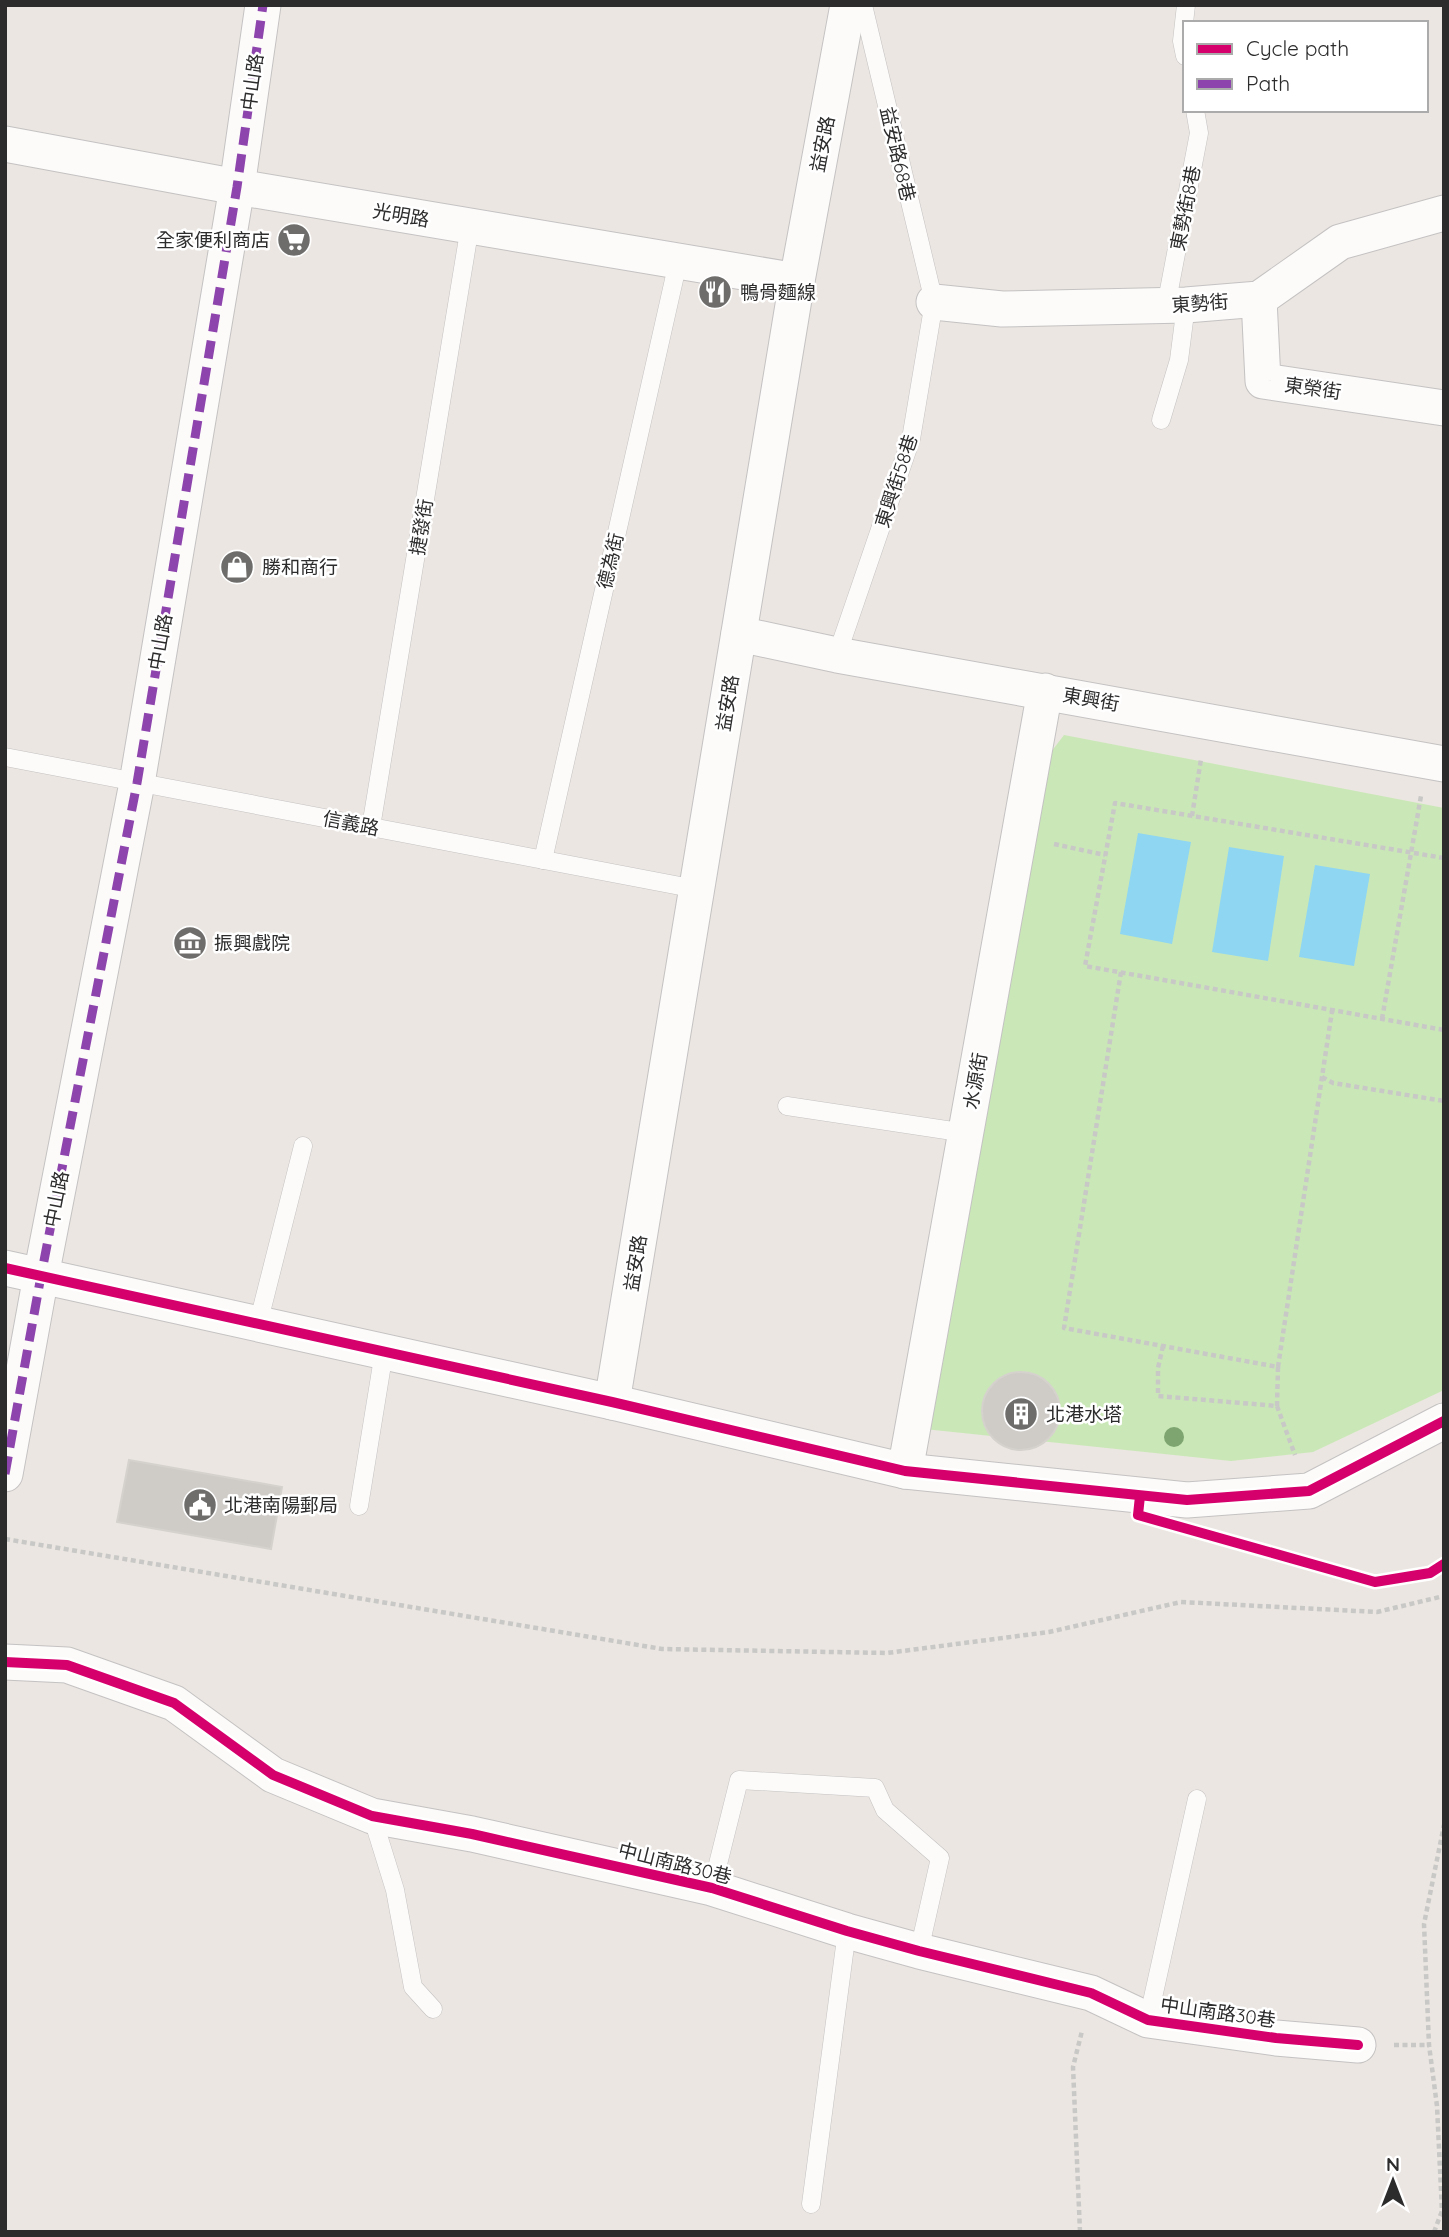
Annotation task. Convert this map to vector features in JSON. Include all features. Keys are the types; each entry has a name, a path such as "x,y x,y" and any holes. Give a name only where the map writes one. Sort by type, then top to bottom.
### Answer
{"street":[{"name":"中山路","path":"6,1459 137,783 237,187 263,5"},
{"name":"益安路","path":"612,1402 797,281 848,5"},
{"name":"光明路","path":"5,144 237,187 797,281"},
{"path":"1259,299 1340,242 1444,214"},
{"name":"東勢街","path":"934,303 1002,309 1176,306 1259,299"},
{"name":"東榮街","path":"1259,299 1263,381 1444,408"},
{"name":"東興街","path":"738,634 1436,763"},
{"name":"水源街","path":"905,1471 1045,691"},
{"path":"5,1268 612,1402 905,1471 1187,1500 1309,1492 1444,1421"},
{"name":"中山南路30巷","path":"5,1662 66,1665 174,1703 273,1775 372,1816 472,1834 712,1888 919,1951 1091,1993 1148,2020 1276,2038 1358,2045"}],"lane":[{"name":"益安路68巷","path":"863,5 934,303"},
{"name":"東勢街8巷","path":"1161,420 1179,360 1176,306 1199,132 1195,112"},
{"name":"捷發街","path":"371,827 470,226"},
{"name":"德為街","path":"543,860 678,262"},
{"name":"東興街58巷","path":"837,654 911,439 934,303"},
{"name":"信義路","path":"5,757 696,889"},
{"path":"787,1106 966,1133"},
{"path":"258,1324 303,1146"},
{"path":"359,1506 384,1352"},
{"path":"712,1888 738,1780 875,1788 885,1811 940,1858 919,1951"},
{"path":"1148,2020 1197,1799"},
{"path":"372,1816 395,1890 413,1986 433,2009"},
{"path":"811,2204 847,1931"}],"path":[{"path":"1192,816 1209,721"},
{"path":"1382,1019 1411,853 1436,763"},
{"path":"1444,858 1115,803 1085,966 1444,1030"},
{"path":"1019,836 1105,855"},
{"path":"1121,972 1064,1328 1278,1367"},
{"path":"1309,1492 1277,1406 1278,1367 1332,1011"},
{"path":"1322,1077 1334,1083 1444,1101"},
{"path":"1163,1346 1158,1368 1158,1396 1277,1406"},
{"path":"5,1539 662,1649 887,1653 1049,1632 1181,1602 1377,1612 1444,1596"},
{"path":"1434,2232 1442,2211 1437,2106 1429,2045 1424,1924 1444,1825"},
{"path":"1080,2232 1073,2067 1091,1993"}],"green space":[{"path":"1064,735 1444,808 1444,1390 1313,1452 1231,1461 924,1429 1051,752"}],"water":[{"path":"1138,833 1191,842 1172,944 1120,934"},
{"path":"1229,847 1284,856 1268,961 1212,952"},
{"path":"1315,865 1370,874 1354,966 1299,957"}],"building":[{"name":"北港水塔","path":"1021,1372 1036,1375 1049,1383 1057,1396 1060,1411 1057,1426 1049,1439 1036,1447 1021,1450 1006,1447 993,1439 985,1426 982,1411 985,1396 993,1383 1006,1375"},
{"name":"北港南陽郵局","path":"129,1460 282,1487 271,1549 117,1522"}],"marked path":[{"path":"5,1474 137,783 237,187 263,5"}],"cycle path":[{"path":"5,1268 612,1402 905,1471 1187,1500 1309,1491 1444,1421"},
{"path":"1140,1496 1138,1515 1375,1582 1430,1573 1444,1564"},
{"path":"5,1662 67,1665 174,1703 273,1775 372,1816 472,1834 712,1888 919,1951 1091,1993 1148,2020 1276,2038 1358,2045"}],"place":[{"name":"全家便利商店","path":"294,240"},
{"name":"鴨骨麵線","path":"715,292"},
{"name":"勝和商行","path":"237,567"},
{"name":"振興戲院","path":"190,943"},
{"name":"北港水塔","path":"1021,1414"},
{"name":"北港南陽郵局","path":"200,1505"}]}
